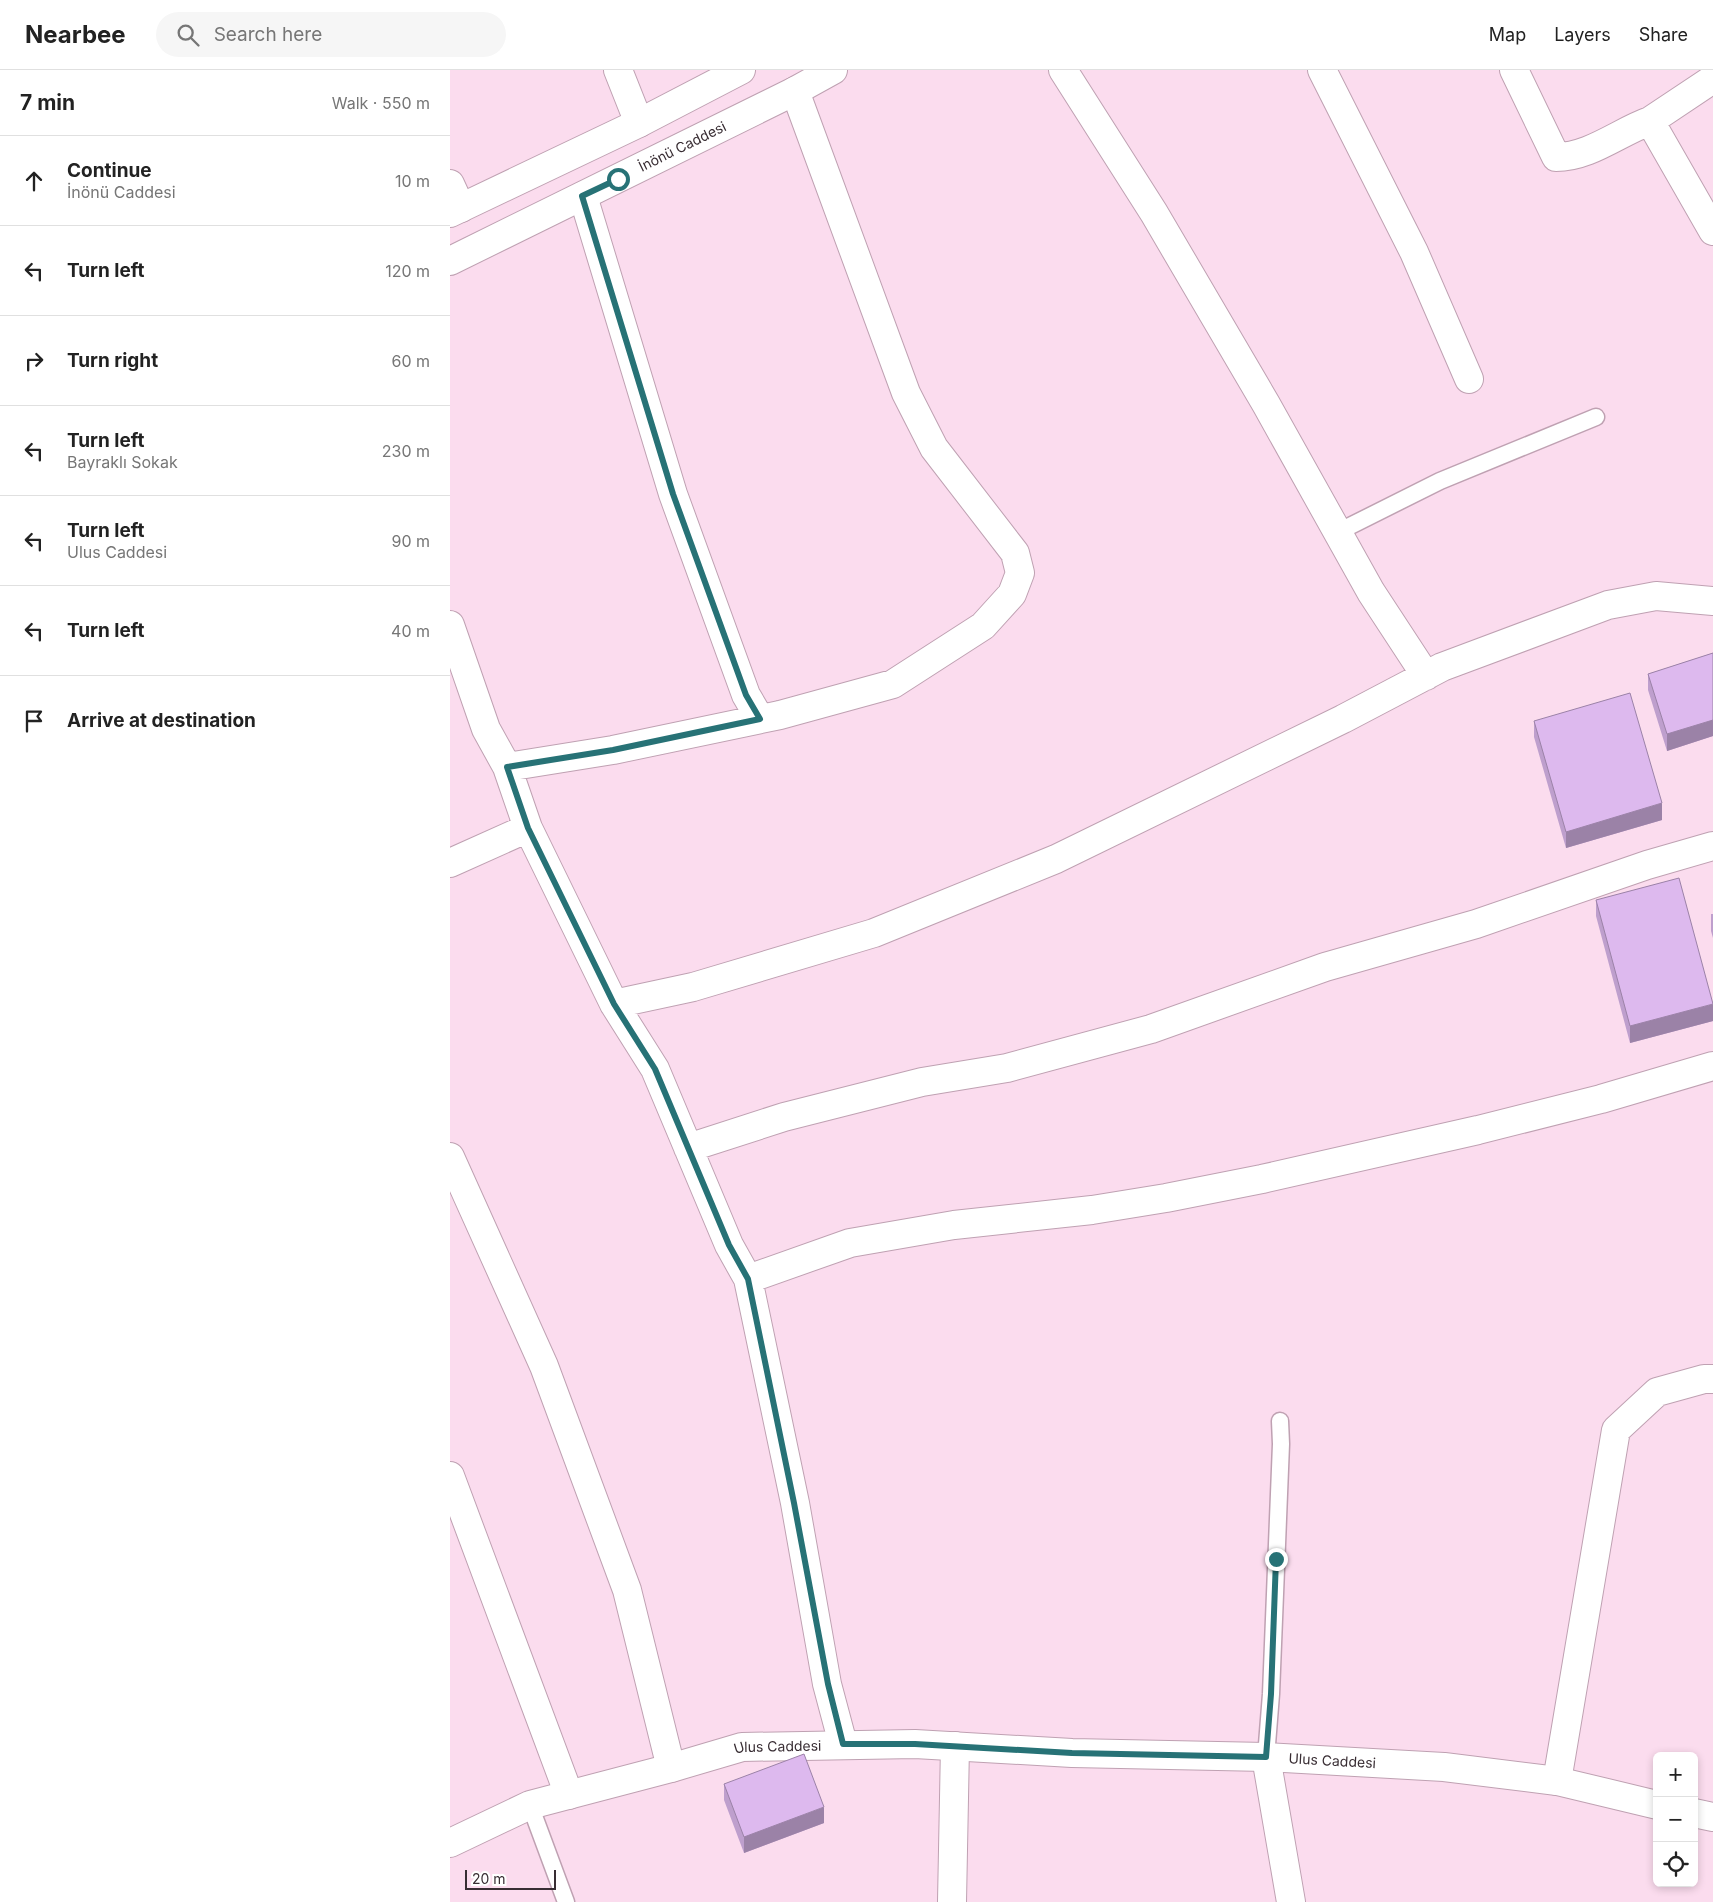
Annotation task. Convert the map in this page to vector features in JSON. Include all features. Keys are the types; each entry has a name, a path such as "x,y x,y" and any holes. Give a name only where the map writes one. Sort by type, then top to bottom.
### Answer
{"street":[{"path":"618,70 638,123"},
{"path":"454,202 638,123 741,70"},
{"name":"İnönü Caddesi","path":"450,261 795,92 833,70"},
{"path":"1062,70 1154,213 1266,404 1371,592 1426,676"},
{"path":"1322,70 1414,252 1469,379"},
{"path":"1514,70 1556,157 1585,152 1637,125 1650,121 1705,77"},
{"path":"507,767 613,750 760,719 893,684 983,626 1012,594 1020,573 1015,553 934,448 906,392 795,92"},
{"path":"1650,121 1713,231"},
{"path":"582,196 673,494 746,695 760,719"},
{"path":"614,1004 693,987 874,933 1056,860 1343,719 1442,667 1608,605 1656,596 1713,601"},
{"path":"450,625 486,729 507,767 528,828 614,1004 655,1069 729,1245 748,1279 794,1503 828,1684 843,1744"},
{"path":"450,863 528,828"},
{"path":"688,1148 784,1117 922,1082 1007,1068 1151,1029 1325,967 1476,924 1647,865 1713,846"},
{"path":"748,1279 850,1243 954,1225 1092,1210 1262,1179 1478,1130 1713,1066"},
{"path":"450,1158 544,1366 627,1590 671,1768"},
{"path":"1556,1781 1616,1430 1657,1392 1704,1379 1713,1379"},
{"path":"450,1476 569,1795"},
{"name":"Ulus Caddesi","path":"450,1843 530,1805 671,1768 742,1746 915,1744 1072,1753 1266,1757 1444,1767 1556,1781 1653,1804"},
{"path":"952,1902 955,1746"},
{"path":"1266,1757 1291,1902"},
{"path":"1698,1814 1713,1817"}],"lane":[{"path":"1338,532 1440,481 1596,417"},
{"path":"1266,1757 1271,1694 1281,1444 1280,1421"},
{"path":"530,1805 566,1902"}],"building":[{"path":"1713,653 1713,720 1667,734 1648,674"},
{"path":"1630,693 1662,803 1566,832 1534,721"},
{"path":"1679,878 1713,1004 1630,1026 1596,900"},
{"path":"804,1754 824,1807 744,1837 724,1784"}],"route":[{"path":"618,179 582,196 673,494 746,695 760,719 613,750 507,767 528,828 614,1004 655,1069 729,1245 748,1279 794,1503 828,1684 843,1744 915,1744 1072,1753 1266,1757 1271,1694 1276,1559"}]}
